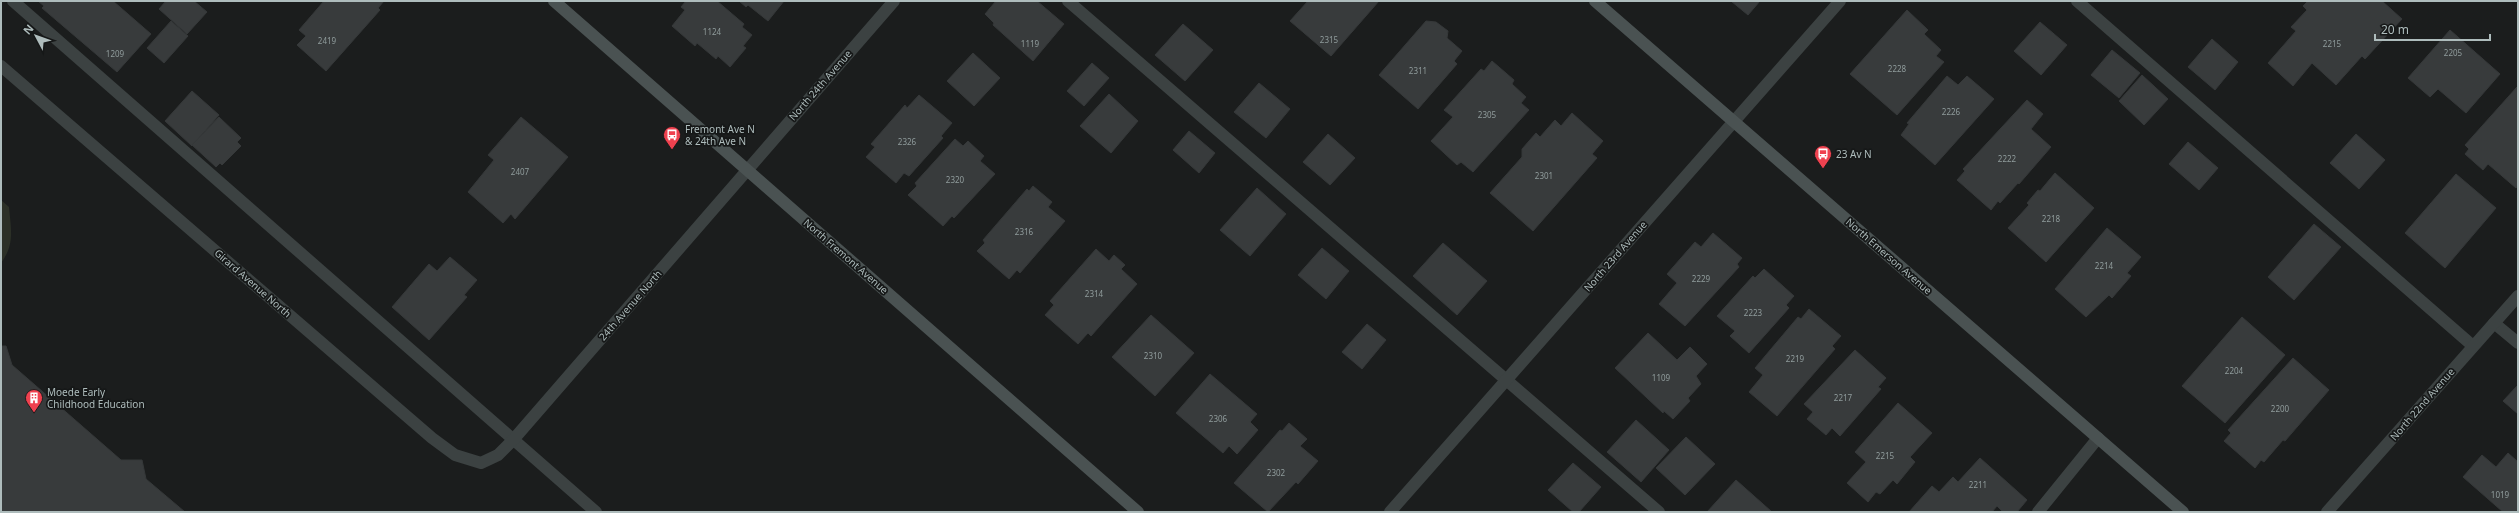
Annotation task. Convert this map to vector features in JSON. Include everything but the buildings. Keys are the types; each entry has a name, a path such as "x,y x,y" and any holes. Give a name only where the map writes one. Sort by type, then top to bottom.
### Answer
{"street":[{"path":"13,1 596,512"},
{"name":"North Fremont Avenue","path":"554,1 1138,512"},
{"name":"North 24th Avenue","path":"746,170 894,1"},
{"path":"1068,1 1659,512"},
{"name":"North Emerson Avenue","path":"1595,1 2183,512"},
{"name":"North 23rd Avenue","path":"1390,512 1840,1"},
{"path":"2077,1 2472,346"},
{"name":"Girard Avenue North","path":"1,66 455,455 481,463 498,455 513,440"},
{"name":"24th Avenue North","path":"513,440 746,170"},
{"name":"North 22nd Avenue","path":"2327,512 2472,346 2518,296"},
{"path":"2494,323 2518,343"},
{"path":"2038,512 2098,438"}],"shaded area":[{"path":"1,200 9,207 11,236 8,249 1,263"}],"place":[{"name":"Fremont Ave N & 24th Ave N","path":"672,150"},
{"name":"23 Av N","path":"1823,169"},
{"name":"Moede Early Childhood Education","path":"34,413"}]}
